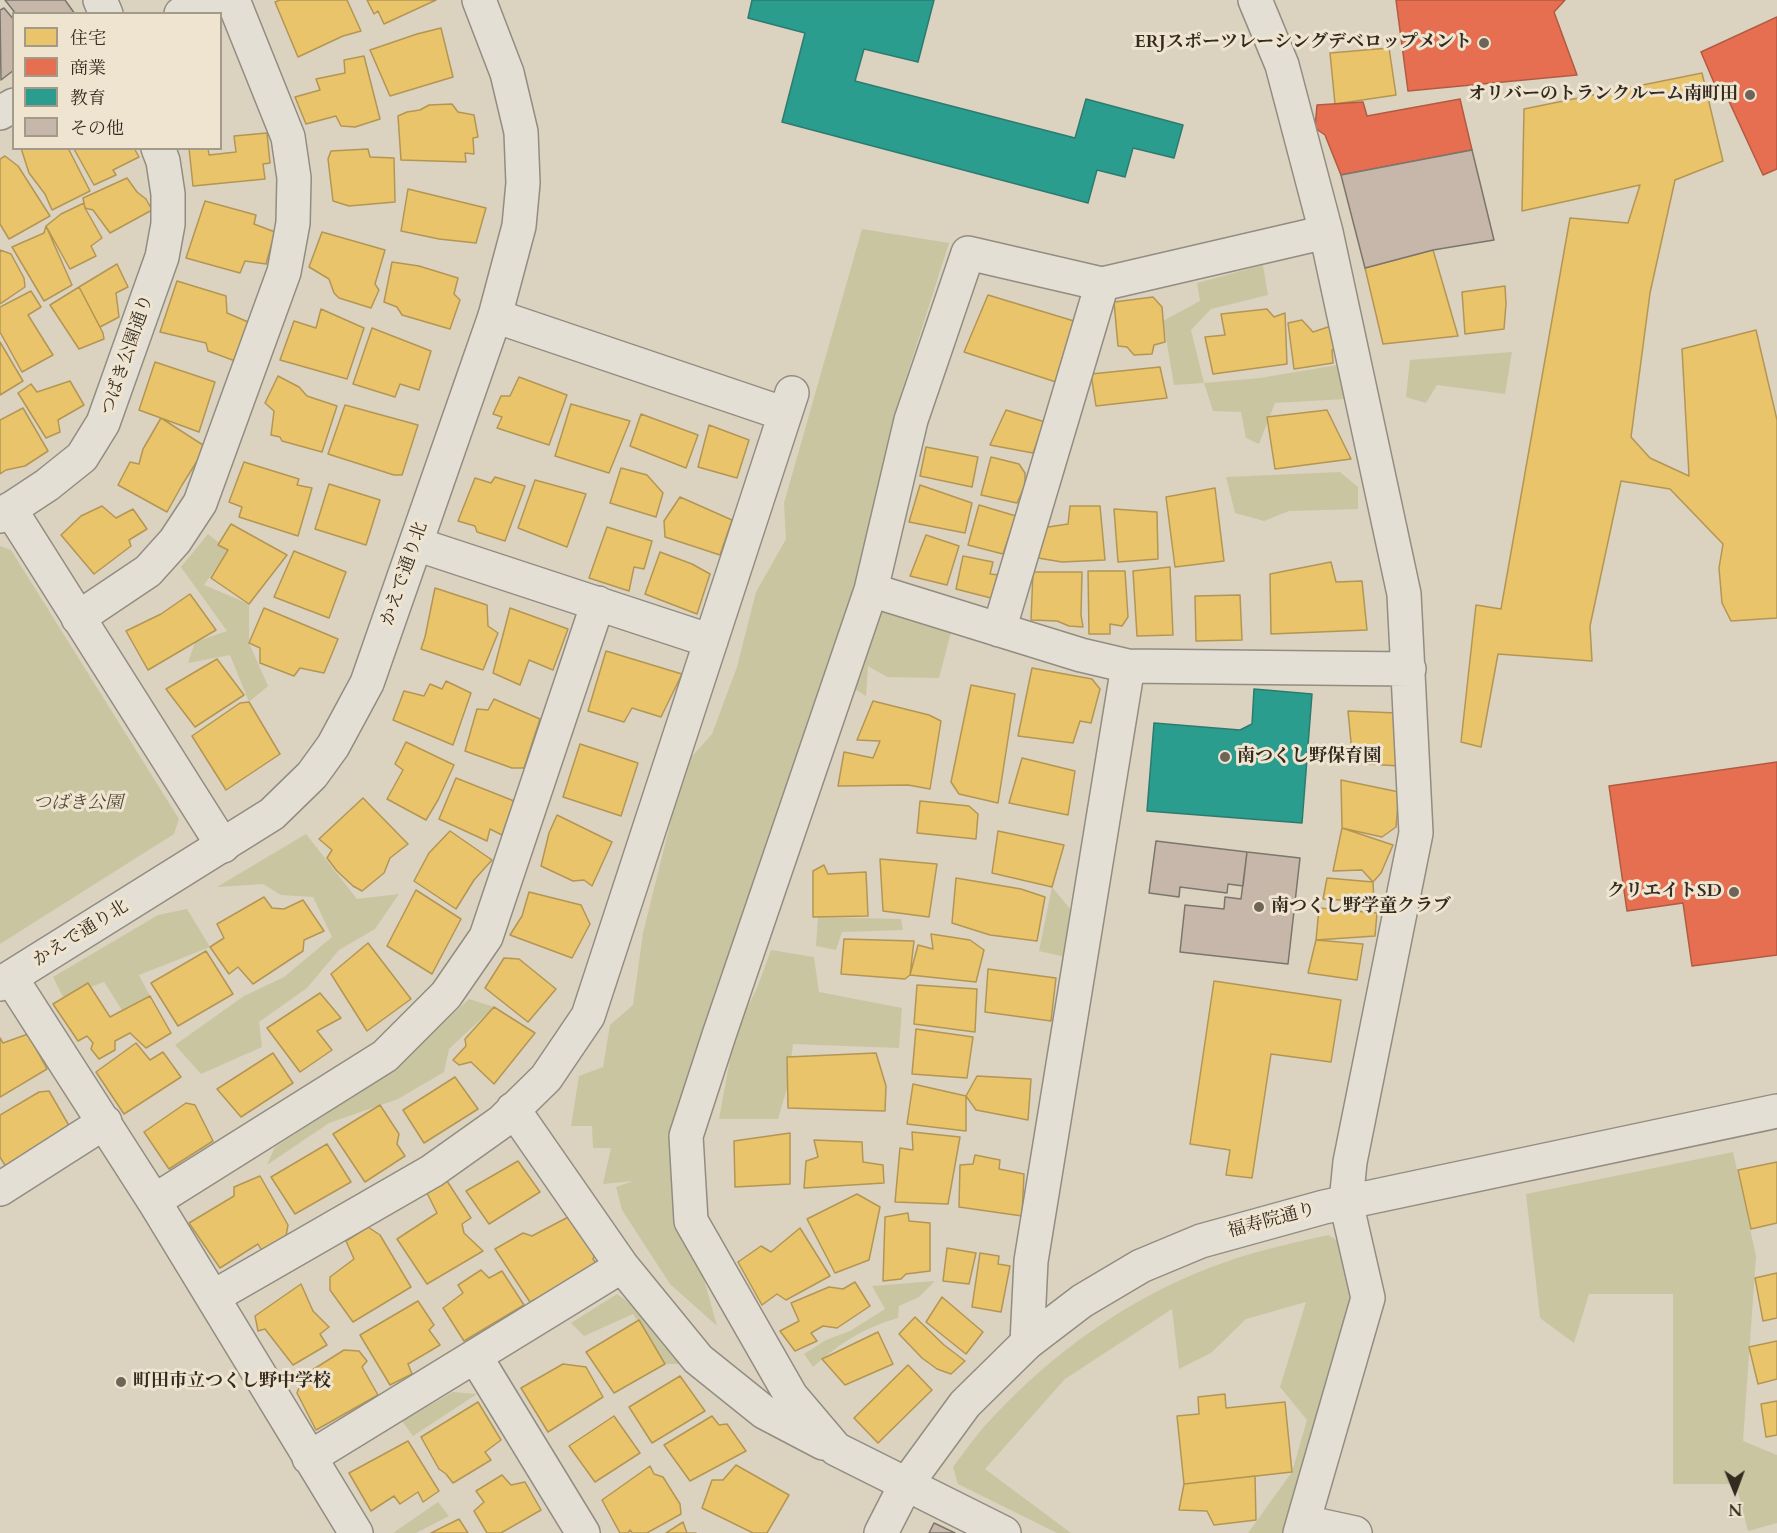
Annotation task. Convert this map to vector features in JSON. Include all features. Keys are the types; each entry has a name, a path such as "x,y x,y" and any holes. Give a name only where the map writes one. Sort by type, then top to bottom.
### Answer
{"street":[{"path":"185,12 208,0"},
{"path":"78,618 148,571 175,542 200,503 284,272 293,223 294,178 288,137 233,0"},
{"name":"かえで通り北","path":"5,981 272,814 312,775 333,746 366,683 495,316 509,271 519,226 523,183 521,142 507,73 479,0"},
{"path":"1255,0 1282,65 1326,232 1404,594 1409,669 1416,833 1350,1162 1346,1202 1368,1298 1302,1528 1355,1533"},
{"name":"つばき公園通り","path":"5,513 47,485 82,457 104,423 162,257 168,224 168,194 163,161 159,150"},
{"path":"836,1449 791,1396 691,1221 686,1136 718,1035 872,590 911,420 968,254 1102,284 1326,232"},
{"path":"999,630 1102,284"},
{"path":"213,1297 432,1171 501,1122 546,1078 588,1017 788,403 495,316"},
{"path":"5,513 78,618 223,846"},
{"path":"416,544 711,641"},
{"path":"872,590 1081,655 1128,666 1409,669"},
{"path":"154,1201 386,1056 446,995 486,937 598,603"},
{"path":"1027,1343 1031,1261 1128,666"},
{"path":"5,981 105,1122 356,1533"},
{"path":"513,1109 622,1266 698,1359 764,1412 905,1486 1004,1533"},
{"name":"福寿院通り","path":"881,1533 905,1486 965,1404 1027,1343 1082,1300 1141,1266 1201,1241 1346,1202 1777,1111"},
{"path":"0,1189 105,1122"},
{"path":"309,1458 622,1266"},
{"path":"475,1356 583,1533"}],"green space":[{"path":"862,229 949,243 894,416 856,580 686,1136 698,1258 717,1326 670,1284 622,1210 616,1187 633,1181 603,1184 611,1148 593,1148 592,1126 571,1126 579,1076 603,1067 610,1025 633,1005 643,933 685,764 712,734 737,667 756,592 786,539 784,503"},
{"path":"1263,265 1268,295 1211,309 1191,330 1204,383 1174,385 1163,321 1200,301 1197,283"},
{"path":"1512,352 1505,394 1437,385 1426,403 1406,397 1410,360"},
{"path":"1343,364 1344,399 1275,403 1259,444 1246,438 1241,412 1213,411 1204,383 1260,378"},
{"path":"1340,472 1358,487 1358,509 1289,511 1264,521 1235,513 1226,477"},
{"path":"208,534 228,550 204,585 249,604 249,643 268,686 249,702 230,655 188,663 195,642 227,631 181,567"},
{"name":"つばき公園","path":"0,546 11,550 179,819 174,834 0,944"},
{"path":"878,610 951,632 939,678 887,677 868,666 866,696 850,686"},
{"path":"306,834 357,899 399,894 375,929 339,950 307,988 259,1022 262,1047 201,1074 175,1045 244,996 284,977 332,937 313,897 281,895 263,884 217,887"},
{"path":"1052,887 1076,916 1065,957 1039,951"},
{"path":"187,909 210,947 139,975 150,996 122,1010 104,982 63,997 53,977 158,915"},
{"path":"818,917 901,919 903,930 842,932 836,950 816,946"},
{"path":"771,950 814,957 819,992 902,1008 899,1048 793,1044 788,1085 778,1119 719,1119 735,1032 757,988"},
{"path":"469,999 494,1007 449,1049 444,1072 398,1099 329,1123 267,1165 275,1147 390,1073"},
{"path":"1733,1152 1756,1256 1743,1441 1777,1455 1777,1523 1748,1531 1736,1484 1673,1484 1673,1294 1589,1294 1574,1343 1540,1318 1526,1194"},
{"path":"1328,1235 1345,1245 1356,1297 1288,1533 1248,1533 1292,1472 1307,1420 1280,1387 1306,1302 1246,1319 1211,1353 1179,1369 1172,1309 1065,1379 985,1469 1071,1533 1057,1533 958,1484 953,1467 982,1429 1016,1393 1093,1330 1149,1296 1209,1268 1253,1253"},
{"path":"935,1281 919,1297 899,1306 898,1318 852,1337 813,1367 804,1354 826,1340 850,1331 885,1309 872,1286"},
{"path":"617,1294 660,1324 686,1364 665,1364 633,1314 584,1336 571,1323"},
{"path":"453,1392 477,1394 413,1436 402,1421"},
{"path":"438,1502 449,1516 416,1533 393,1533"}],"building: 住宅":[{"path":"280,0 347,0 361,31 343,36 298,57 275,2"},
{"path":"367,0 436,0 384,24 378,11 374,14"},
{"path":"441,28 453,77 390,96 370,50"},
{"path":"1389,48 1396,95 1335,104 1330,53"},
{"path":"364,56 380,119 355,127 341,126 336,116 306,124 295,97 320,90 316,79 345,73 344,60"},
{"path":"1702,73 1723,161 1675,180 1650,293 1631,437 1650,458 1689,476 1682,349 1756,330 1777,420 1777,618 1731,621 1722,603 1719,568 1723,544 1670,489 1621,481 1590,626 1592,661 1498,654 1481,747 1461,742 1476,605 1501,609 1570,218 1628,223 1640,185 1522,211 1524,109"},
{"path":"452,104 458,112 474,115 478,137 473,138 474,154 465,153 466,162 401,160 398,116 429,105"},
{"path":"267,133 270,163 263,164 265,179 193,186 189,150 208,150 209,155 236,152 234,136"},
{"path":"368,149 370,157 394,158 395,202 349,206 333,201 328,159 331,151"},
{"path":"22,150 69,150 90,191 52,210 45,194 29,173"},
{"path":"75,150 135,150 139,157 113,170 116,175 94,185"},
{"path":"5,156 18,166 50,216 9,239 0,224 0,159"},
{"path":"127,178 137,192 146,199 152,210 110,233 93,210 85,208 83,198"},
{"path":"408,189 486,208 476,243 439,239 401,231"},
{"path":"205,201 256,215 254,224 275,232 266,264 245,261 240,273 186,258"},
{"path":"84,203 102,238 91,246 96,256 70,269 46,226 61,214"},
{"path":"46,226 72,285 44,301 12,247 44,233"},
{"path":"322,232 385,250 375,284 379,290 371,308 339,298 334,293 329,279 309,267"},
{"path":"0,250 11,254 24,278 25,287 0,304"},
{"path":"1433,250 1458,336 1383,344 1365,268"},
{"path":"392,262 419,266 458,278 454,294 460,300 450,329 402,315 397,307 384,302"},
{"path":"117,264 128,287 116,293 119,317 100,327 79,287"},
{"path":"177,281 226,296 227,313 253,324 238,362 208,351 206,343 160,332"},
{"path":"1505,286 1504,329 1465,334 1462,292"},
{"path":"79,287 104,339 79,349 50,305"},
{"path":"31,291 41,307 28,315 53,355 22,372 0,332 0,307"},
{"path":"988,295 1074,321 1056,382 964,352"},
{"path":"1153,297 1162,307 1165,342 1154,345 1152,354 1134,355 1127,347 1118,346 1114,302"},
{"path":"321,309 364,328 347,379 280,360 294,321 316,328"},
{"path":"1267,309 1274,317 1285,313 1287,364 1213,374 1205,337 1225,335 1221,314"},
{"path":"1302,320 1313,332 1331,326 1342,347 1332,350 1333,363 1294,369 1288,323"},
{"path":"372,328 431,351 419,390 400,384 395,397 353,384"},
{"path":"0,342 23,381 0,395"},
{"path":"155,362 215,382 199,432 139,410"},
{"path":"1160,367 1167,398 1096,406 1091,374"},
{"path":"278,376 299,387 307,396 337,406 322,452 282,441 280,437 271,435 274,411 265,403"},
{"path":"519,377 567,395 549,445 497,428 502,417 493,414 501,396 510,396"},
{"path":"70,381 84,405 58,420 60,432 46,438 18,393 31,384 37,392"},
{"path":"571,404 630,421 609,473 555,456"},
{"path":"345,405 418,425 402,475 394,475 328,454"},
{"path":"23,408 48,451 25,466 6,470 0,474 0,420"},
{"path":"1006,410 1045,422 1033,453 990,445"},
{"path":"1327,410 1351,459 1275,469 1267,417"},
{"path":"641,414 698,435 686,468 630,446"},
{"path":"161,418 206,447 167,512 118,485 130,462 139,464 143,449"},
{"path":"709,425 749,440 737,478 698,467"},
{"path":"926,447 978,457 972,487 920,476"},
{"path":"991,457 1019,464 1025,473 1025,485 1017,503 981,495"},
{"path":"244,462 299,479 297,485 312,488 298,536 239,517 242,507 229,502"},
{"path":"621,468 647,475 663,493 656,517 610,503"},
{"path":"495,477 525,486 505,541 477,532 475,526 458,521 475,478 491,483"},
{"path":"535,480 586,494 567,547 518,528"},
{"path":"329,484 380,500 366,545 315,529"},
{"path":"920,485 972,503 965,533 909,522"},
{"path":"1215,488 1224,561 1175,567 1166,497"},
{"path":"680,497 732,520 720,555 665,537 664,521"},
{"path":"979,505 1016,516 1003,554 968,545"},
{"path":"102,506 116,518 133,509 147,529 129,540 131,546 94,574 61,535 81,516"},
{"path":"1070,506 1100,506 1105,560 1062,562 1038,558 1035,529 1068,524"},
{"path":"1114,509 1157,512 1158,559 1118,562"},
{"path":"231,524 287,555 249,604 211,578 228,550 218,545"},
{"path":"607,527 652,541 644,569 634,567 629,591 589,578"},
{"path":"926,535 959,546 947,585 910,576"},
{"path":"294,551 346,572 329,618 274,597"},
{"path":"660,552 692,564 710,574 697,614 645,594"},
{"path":"963,556 993,562 990,574 999,575 991,598 956,589"},
{"path":"1331,562 1336,582 1362,581 1367,630 1271,634 1270,574"},
{"path":"1170,567 1173,635 1137,636 1133,571"},
{"path":"1088,571 1125,571 1128,617 1122,626 1110,624 1110,634 1089,634"},
{"path":"1033,572 1082,572 1083,627 1069,626 1057,621 1031,620"},
{"path":"435,588 487,605 488,626 498,633 483,670 421,649"},
{"path":"190,594 216,630 148,670 126,631 161,614"},
{"path":"1240,595 1242,640 1196,641 1195,596"},
{"path":"264,608 338,639 324,673 300,668 294,676 260,663 260,648 249,643"},
{"path":"510,608 568,629 553,670 529,660 520,685 493,673"},
{"path":"606,651 682,674 661,717 632,708 624,722 588,711"},
{"path":"217,659 244,695 195,727 166,689"},
{"path":"1032,668 1092,679 1100,689 1091,723 1080,721 1073,743 1018,736"},
{"path":"446,681 471,693 453,745 393,720 404,691 424,696 430,684 442,689"},
{"path":"971,685 1015,694 998,803 959,794 951,782"},
{"path":"494,699 540,719 524,768 512,768 465,751 477,709 488,710"},
{"path":"873,701 929,715 941,721 930,789 908,785 838,786 844,752 873,758 880,741 857,740"},
{"path":"249,702 280,754 226,790 192,736 240,703"},
{"path":"1348,711 1397,713 1399,766 1353,763"},
{"path":"406,742 454,765 426,820 387,799 403,770 395,764"},
{"path":"580,744 638,763 621,816 563,797"},
{"path":"1022,758 1075,771 1068,815 1009,803"},
{"path":"456,778 514,801 502,835 490,829 487,841 439,819"},
{"path":"1341,780 1399,792 1396,827 1382,837 1342,828"},
{"path":"363,798 408,844 390,858 384,873 362,891 337,871 327,858 332,850 319,839"},
{"path":"920,801 969,806 978,814 976,839 917,833"},
{"path":"557,815 612,842 592,886 584,880 573,881 541,866 549,833"},
{"path":"1342,828 1393,845 1381,873 1373,882 1362,870 1333,871"},
{"path":"450,831 492,860 474,880 456,909 414,881 429,853"},
{"path":"998,831 1064,845 1052,887 992,873"},
{"path":"880,859 937,864 929,917 883,911"},
{"path":"824,865 828,874 866,872 868,916 813,917 813,871"},
{"path":"956,878 1021,889 1045,897 1037,941 990,935 952,923"},
{"path":"1327,878 1373,882 1374,902 1323,899"},
{"path":"416,890 461,919 432,974 387,946"},
{"path":"529,892 581,905 590,924 572,958 510,935 522,916"},
{"path":"264,897 272,908 284,909 303,900 324,931 304,940 303,951 253,984 238,967 229,974 210,947 224,938 217,924"},
{"path":"1319,908 1377,913 1375,936 1316,940"},
{"path":"931,934 970,940 984,950 976,982 910,975 918,945 933,949"},
{"path":"844,939 914,941 910,975 905,979 841,974"},
{"path":"1316,940 1363,944 1357,980 1308,973"},
{"path":"368,943 411,999 367,1031 331,974"},
{"path":"206,951 233,994 178,1026 151,983"},
{"path":"504,958 519,959 556,989 528,1022 485,988"},
{"path":"988,969 1056,978 1051,1021 985,1012"},
{"path":"1214,981 1341,1000 1331,1062 1271,1054 1252,1178 1226,1175 1230,1150 1190,1144"},
{"path":"88,983 110,1017 150,996 171,1033 146,1048 130,1033 115,1041 115,1050 99,1059 91,1049 93,1043 87,1036 78,1041 53,1004"},
{"path":"917,985 977,989 975,1032 914,1024"},
{"path":"320,993 341,1018 317,1031 332,1050 300,1072 267,1028"},
{"path":"494,1007 535,1033 494,1084 471,1062 459,1065 453,1060 466,1046 465,1039"},
{"path":"916,1029 973,1037 967,1078 912,1074"},
{"path":"28,1034 47,1069 0,1097 0,1038 3,1043"},
{"path":"136,1043 150,1060 163,1052 181,1077 124,1114 96,1072"},
{"path":"273,1053 293,1083 241,1117 217,1089"},
{"path":"876,1053 886,1086 885,1111 788,1108 787,1057"},
{"path":"977,1076 1031,1079 1028,1120 976,1110 966,1096"},
{"path":"455,1077 478,1109 424,1143 403,1110"},
{"path":"913,1084 966,1096 966,1131 907,1124"},
{"path":"49,1091 71,1129 6,1167 0,1157 0,1115 39,1092"},
{"path":"186,1103 195,1105 213,1141 169,1169 144,1132"},
{"path":"380,1105 399,1134 397,1144 405,1156 365,1182 333,1134"},
{"path":"912,1132 960,1137 948,1204 895,1202 900,1148 913,1150"},
{"path":"790,1133 790,1184 735,1187 734,1141"},
{"path":"814,1140 862,1142 863,1162 883,1165 884,1183 804,1188 806,1161 818,1157"},
{"path":"327,1144 351,1182 295,1214 271,1177"},
{"path":"975,1155 1000,1160 999,1169 1024,1174 1022,1216 959,1207 960,1165 973,1164"},
{"path":"518,1161 540,1192 489,1224 466,1191"},
{"path":"1777,1162 1777,1223 1751,1229 1738,1170"},
{"path":"260,1176 288,1225 286,1236 262,1251 258,1244 220,1268 189,1223 234,1196 234,1187"},
{"path":"447,1181 471,1218 462,1224 464,1233 483,1251 427,1284 397,1239 437,1213 427,1193"},
{"path":"857,1194 880,1207 869,1260 835,1273 807,1219"},
{"path":"908,1213 909,1221 930,1223 930,1271 906,1274 901,1279 883,1281 885,1217"},
{"path":"574,1214 597,1249 593,1259 598,1266 530,1302 495,1249 523,1233 532,1236"},
{"path":"368,1227 380,1235 411,1287 353,1322 330,1290 330,1277 354,1259 346,1241"},
{"path":"800,1228 830,1276 786,1300 777,1294 762,1305 738,1262 761,1246 771,1252"},
{"path":"947,1248 976,1253 969,1284 943,1281"},
{"path":"980,1253 999,1256 998,1264 1010,1266 1001,1312 972,1307"},
{"path":"481,1270 489,1278 502,1271 524,1305 464,1341 443,1308 463,1293 458,1285"},
{"path":"1777,1273 1777,1318 1763,1321 1755,1278"},
{"path":"855,1282 870,1306 837,1328 823,1326 811,1333 817,1341 795,1351 780,1331 799,1321 791,1303 829,1287 843,1289"},
{"path":"301,1284 313,1311 329,1327 320,1334 327,1345 293,1365 265,1329 258,1331 255,1316"},
{"path":"942,1297 983,1332 966,1354 926,1322"},
{"path":"418,1301 434,1325 429,1330 440,1345 408,1364 412,1374 390,1385 360,1335"},
{"path":"915,1317 944,1345 965,1361 951,1374 937,1369 922,1358 899,1334"},
{"path":"639,1320 665,1364 614,1393 586,1352"},
{"path":"878,1332 893,1364 845,1385 822,1359"},
{"path":"1777,1341 1777,1379 1758,1384 1749,1347"},
{"path":"344,1350 359,1351 367,1361 362,1367 378,1395 316,1430 297,1393 300,1385 298,1379"},
{"path":"563,1364 586,1367 603,1397 548,1432 521,1388"},
{"path":"908,1365 932,1390 878,1443 854,1418"},
{"path":"680,1376 705,1411 652,1443 629,1407"},
{"path":"1225,1394 1226,1408 1285,1402 1292,1472 1184,1484 1177,1416 1199,1414 1198,1397"},
{"path":"1777,1401 1777,1435 1766,1437 1761,1404"},
{"path":"478,1402 501,1440 485,1452 491,1460 453,1483 439,1469 421,1437"},
{"path":"614,1416 640,1453 595,1482 569,1446"},
{"path":"712,1416 719,1425 727,1424 746,1451 690,1481 664,1445"},
{"path":"408,1441 439,1491 423,1502 418,1492 400,1504 394,1496 371,1511 349,1473"},
{"path":"736,1465 789,1495 767,1533 753,1533 702,1508 712,1480 723,1480"},
{"path":"650,1466 654,1474 663,1477 680,1504 681,1514 647,1533 632,1533 630,1530 628,1533 620,1533 602,1500"},
{"path":"502,1475 511,1485 525,1482 541,1510 501,1533 487,1533 474,1511 484,1502 476,1491"},
{"path":"1255,1476 1256,1520 1214,1525 1207,1511 1179,1510 1184,1484"},
{"path":"459,1519 468,1533 431,1533"},
{"path":"683,1522 687,1533 666,1533"}],"building: 商業":[{"name":"ERJスポーツレーシングデベロップメント","path":"1396,0 1565,0 1554,12 1577,75 1408,91"},
{"name":"オリバーのトランクルーム南町田","path":"1777,17 1777,169 1763,175 1727,97 1718,92 1701,52"},
{"path":"1460,99 1472,150 1341,175 1325,135 1315,128 1317,105 1363,102 1367,116"},
{"path":"1777,762 1777,955 1692,966 1683,903 1627,911 1609,786"}],"building: 教育":[{"path":"752,0 934,0 918,62 864,49 855,81 1075,138 1086,99 1183,125 1174,158 1133,148 1125,177 1097,170 1088,203 782,122 805,33 748,18"},
{"path":"1254,689 1312,694 1302,823 1147,811 1154,723 1240,730 1252,724"}],"building: その他":[{"path":"5,0 65,0 74,12 14,12"},
{"path":"4,8 12,18 12,72 1,80 0,10"},
{"path":"1472,150 1494,240 1433,250 1365,268 1341,175"},
{"path":"1156,841 1247,852 1243,886 1228,884 1227,893 1180,887 1179,897 1149,893"},
{"name":"南つくし野学童クラブ","path":"1247,852 1300,858 1288,964 1180,952 1185,905 1224,909 1225,897 1241,899"},
{"path":"934,1523 955,1533 929,1533"}],"place":[{"name":"ERJスポーツレーシングデベロップメント","path":"1484,43"},
{"name":"オリバーのトランクルーム南町田","path":"1750,95"},
{"name":"南つくし野保育園","path":"1225,757"},
{"name":"クリエイトSD","path":"1734,892"},
{"name":"南つくし野学童クラブ","path":"1259,907"},
{"name":"町田市立つくし野中学校","path":"121,1382"}]}
